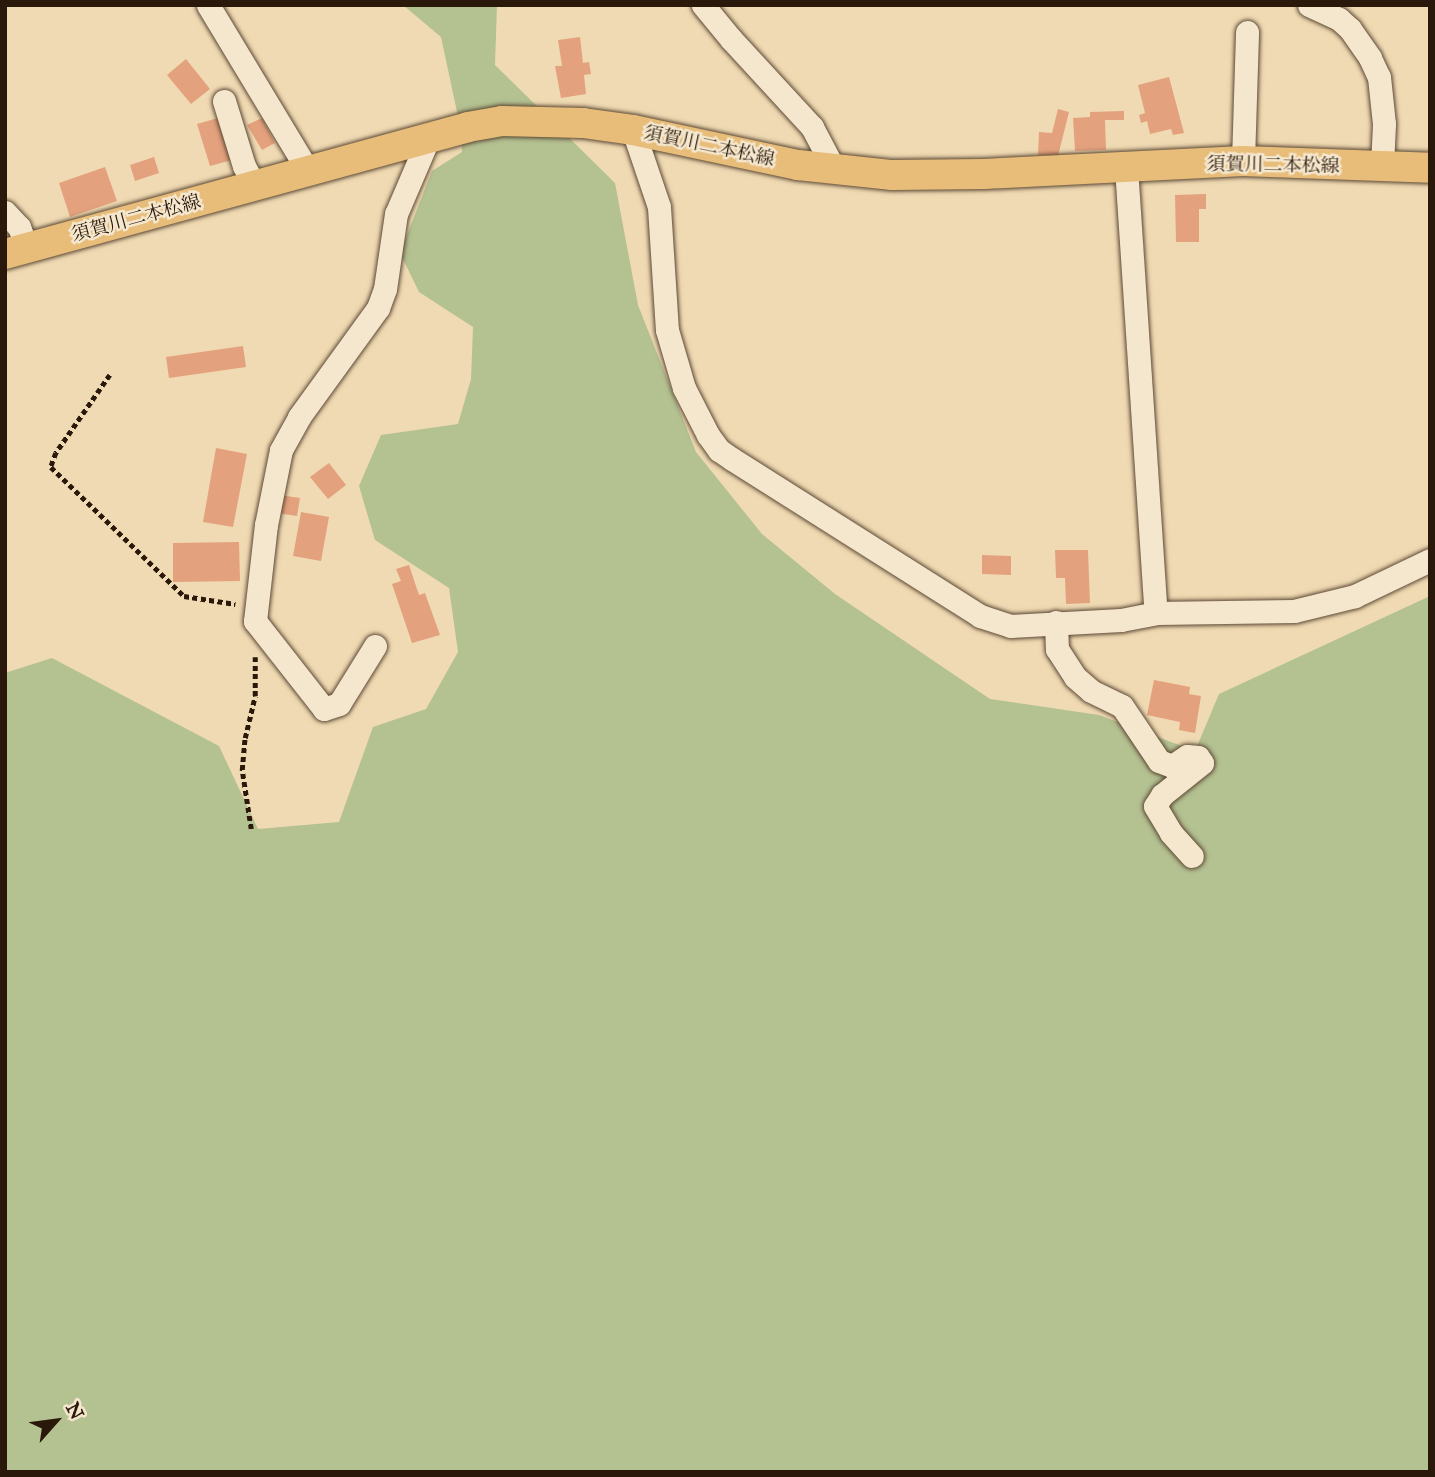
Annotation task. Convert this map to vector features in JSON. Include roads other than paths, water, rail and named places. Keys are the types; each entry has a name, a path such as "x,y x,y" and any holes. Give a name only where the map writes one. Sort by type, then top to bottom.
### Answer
{"main road":[{"name":"須賀川二本松線","path":"16,251 429,137 502,121 583,123 633,130 798,165 892,175 1243,161 1430,168"}],"street":[{"path":"208,5 308,171"},
{"path":"703,5 813,127 833,167"},
{"path":"1320,7 1350,29 1379,77 1384,124 1382,167"},
{"path":"1243,161 1247,32"},
{"path":"224,101 244,166 255,186"},
{"path":"633,130 659,207 667,330 684,388 719,450 848,535 987,619 1010,626 1121,620 1156,613 1294,611 1354,596 1430,560"},
{"path":"375,646 339,704 324,709 256,614 266,525 281,450 299,417 378,308 385,289 396,214 429,137"},
{"path":"1126,167 1156,613"},
{"path":"5,212 19,227 16,251"},
{"path":"1056,622 1057,649 1075,677 1091,691 1122,706 1159,761 1172,766 1187,757 1198,757 1202,763 1162,795 1155,806 1171,832 1192,856"}]}
